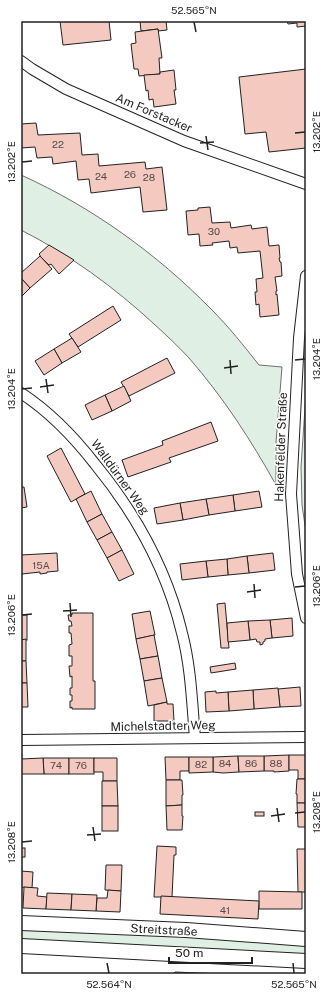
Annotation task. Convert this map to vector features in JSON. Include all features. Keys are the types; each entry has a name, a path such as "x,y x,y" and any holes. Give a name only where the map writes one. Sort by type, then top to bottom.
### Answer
{"main road":[{"name":"Streitstraße","path":"21,923 186,930 306,939"},
{"name":"Streitstraße","path":"21,946 306,961"}],"street":[{"name":"Am Forstacker","path":"21,61 66,89 184,141 306,184"},
{"name":"Hakenfelder Straße","path":"306,276 298,345 292,494 297,574 306,618"},
{"name":"Walldürner Weg","path":"21,393 42,408 79,444 123,500 149,545 160,567 177,613 190,674 195,738"},
{"name":"Michelstadter Weg","path":"21,740 306,738"}],"green space":[{"path":"21,175 73,202 122,233 169,269 211,309 259,365 282,367 276,442 276,485 257,452 225,403 181,349 139,310 91,272 57,250 21,230"},
{"path":"306,393 306,532 302,505 301,467"},
{"path":"21,929 105,932 306,944 306,954 21,941"}],"building":[{"path":"60,21 109,21 111,40 63,45"},
{"path":"140,21 166,21 167,30 158,31 158,29 141,31"},
{"path":"287,21 306,21 306,26 297,27 297,23 288,24"},
{"path":"158,29 162,58 159,58 160,74 139,76 138,69 134,69 131,44 136,43 135,32"},
{"path":"306,69 306,148 269,152 266,132 245,134 239,77"},
{"path":"174,70 176,104 154,107 153,99 149,100 148,90 146,91 144,75 160,74 160,72"},
{"path":"36,123 38,135 80,133 82,155 98,154 99,166 145,162 146,169 162,167 167,210 143,212 140,187 91,193 89,179 78,180 76,161 53,164 52,157 37,158 35,147 21,148 21,124"},
{"path":"210,207 212,223 230,222 231,228 251,225 252,229 267,227 269,246 279,245 279,258 281,262 282,276 275,277 279,315 260,317 259,304 256,305 256,279 263,278 260,251 238,253 237,247 230,248 229,241 212,243 213,245 200,246 199,234 188,235 186,211"},
{"path":"49,245 74,260 59,274 51,264 49,265 39,254"},
{"path":"40,256 52,269 30,288 21,278 21,273"},
{"path":"21,278 30,288 21,297"},
{"path":"113,306 121,320 78,347 69,334"},
{"path":"72,338 81,352 62,363 54,349"},
{"path":"54,349 62,363 44,375 35,361"},
{"path":"167,358 175,373 129,396 121,382"},
{"path":"124,386 131,401 112,411 105,395"},
{"path":"105,395 112,411 92,420 85,405"},
{"path":"211,422 218,441 169,458 171,462 128,477 122,460 163,445 162,441"},
{"path":"61,448 85,494 71,502 47,456"},
{"path":"21,487 24,487 27,507 21,508"},
{"path":"91,491 102,514 87,522 76,499"},
{"path":"259,491 262,507 235,511 233,495"},
{"path":"233,495 235,511 209,515 206,499"},
{"path":"206,499 209,515 183,520 180,503"},
{"path":"180,503 183,520 157,524 154,508"},
{"path":"102,514 112,532 97,540 87,522"},
{"path":"112,532 122,550 107,558 97,540"},
{"path":"122,550 134,574 119,581 107,558"},
{"path":"57,553 58,571 21,575 21,555"},
{"path":"273,553 275,570 249,573 247,556"},
{"path":"247,556 249,573 228,575 227,559"},
{"path":"227,559 228,575 208,577 206,561"},
{"path":"206,561 208,577 182,580 180,564"},
{"path":"225,603 229,648 221,648 217,604"},
{"path":"150,611 155,635 136,639 132,614"},
{"path":"72,613 93,613 93,681 95,681 95,709 70,708 70,701 72,701 70,688 72,688 72,676 70,677 69,666 72,666 72,656 69,656 69,645 72,644 69,626 72,626 68,615 72,615"},
{"path":"21,615 27,615 27,640 21,640"},
{"path":"292,618 293,636 272,638 270,620"},
{"path":"270,620 272,638 265,639 263,644 260,645 260,642 257,642 256,639 250,640 248,621"},
{"path":"248,621 250,640 228,642 227,623"},
{"path":"154,635 158,656 140,659 136,639"},
{"path":"26,639 26,661 21,661 21,640"},
{"path":"158,656 162,678 144,681 140,659"},
{"path":"21,661 26,661 27,683 21,683"},
{"path":"235,663 236,669 211,673 210,667"},
{"path":"162,678 167,702 148,706 144,681"},
{"path":"21,683 27,683 28,707 21,707"},
{"path":"300,687 301,706 280,707 278,689"},
{"path":"278,688 280,707 254,709 253,690"},
{"path":"253,690 254,709 229,711 228,692"},
{"path":"216,691 216,693 228,692 229,711 206,712 205,692"},
{"path":"167,702 167,704 173,704 174,721 154,721 154,705"},
{"path":"289,755 289,771 264,771 264,756"},
{"path":"289,755 306,755 306,779 298,779 298,770 289,770"},
{"path":"238,756 239,772 213,772 213,757"},
{"path":"238,756 264,756 264,771 239,772"},
{"path":"165,757 189,757 189,771 180,771 180,780 166,780"},
{"path":"189,757 213,757 213,772 189,773"},
{"path":"43,758 69,758 69,774 44,774"},
{"path":"43,758 44,774 21,774 21,759"},
{"path":"69,758 94,758 94,774 69,774"},
{"path":"94,758 117,758 117,781 103,781 103,772 94,772"},
{"path":"297,779 306,779 306,803 297,803"},
{"path":"166,780 182,780 182,805 166,806"},
{"path":"102,781 117,781 118,806 102,806"},
{"path":"297,803 306,803 306,827 298,827"},
{"path":"182,805 182,830 167,830 166,806"},
{"path":"102,806 118,806 118,831 102,831"},
{"path":"255,812 264,812 264,816 255,816"},
{"path":"157,846 176,847 176,855 174,855 172,897 154,897"},
{"path":"21,848 25,848 25,857 21,857"},
{"path":"297,849 306,849 306,892 298,892"},
{"path":"106,865 122,865 121,891 105,890"},
{"path":"21,871 33,872 32,888 21,887"},
{"path":"24,887 38,888 37,896 47,897 46,909 23,908"},
{"path":"108,890 121,891 120,912 96,911 97,898 107,898"},
{"path":"259,891 302,892 302,909 259,909"},
{"path":"47,893 72,894 71,910 46,909"},
{"path":"72,894 97,895 96,911 71,910"},
{"path":"161,896 259,901 258,919 160,914"},
{"path":"175,972 220,974 173,974"}]}
